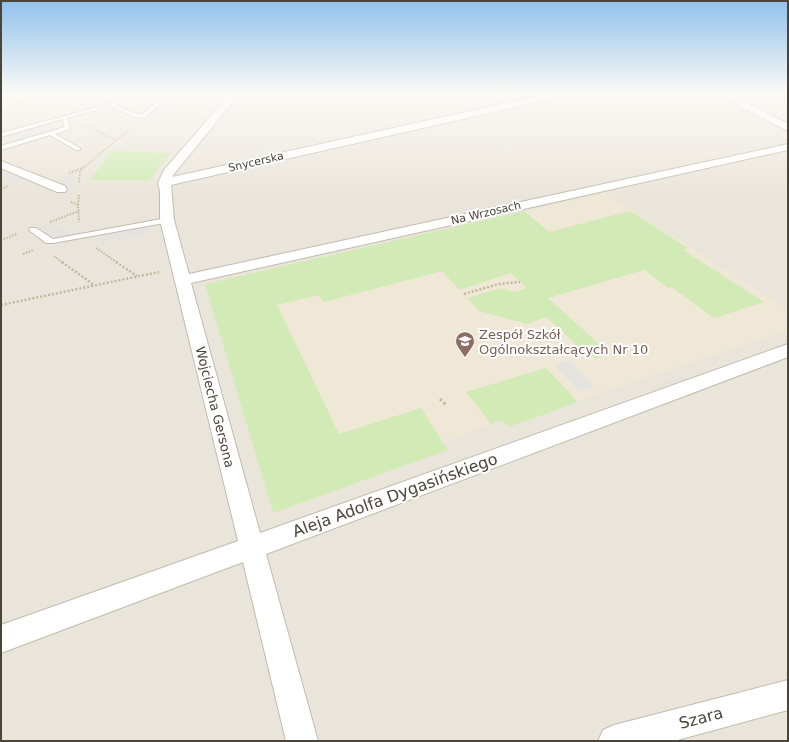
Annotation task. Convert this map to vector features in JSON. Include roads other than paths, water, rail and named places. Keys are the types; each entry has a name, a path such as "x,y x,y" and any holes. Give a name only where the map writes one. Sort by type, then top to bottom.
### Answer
{"street":[{"path":"164,183 168,173 206,129"},
{"name":"Snycerska","path":"164,183 406,129"},
{"name":"Na Wrzosach","path":"183,280 788,147"},
{"path":"1,164 61,189"},
{"name":"Wojciecha Gersona","path":"164,183 166,192 167,220 302,741"},
{"name":"Aleja Adolfa Dygasińskiego","path":"1,639 788,350"},
{"name":"Szara","path":"614,741 788,695"}],"lane":[{"path":"1,135 23,129"},
{"path":"1,148 66,129"},
{"path":"50,133 78,149"},
{"path":"33,230 49,241 53,241 167,220"}],"place":[{"name":"Zespół Szkół Ogólnokształcących Nr 10","path":"465,358"}]}
